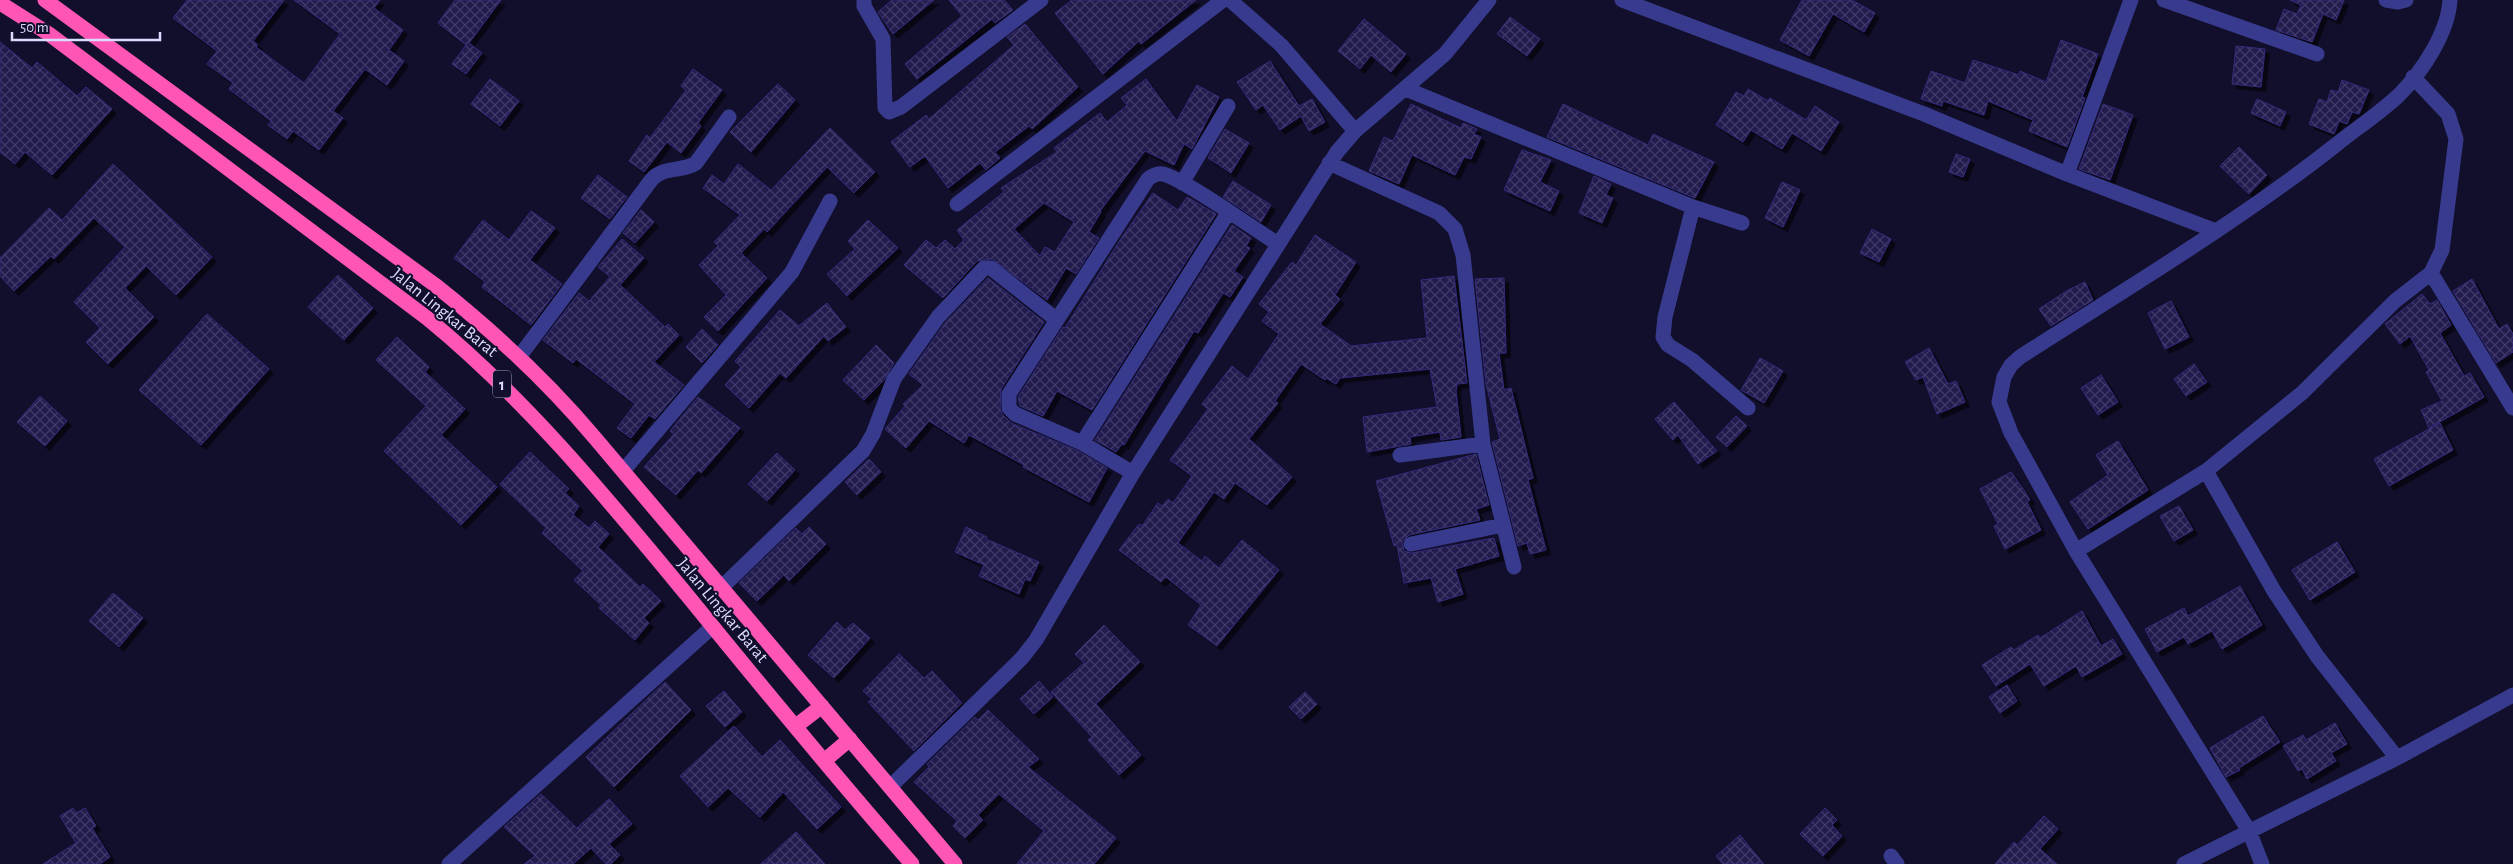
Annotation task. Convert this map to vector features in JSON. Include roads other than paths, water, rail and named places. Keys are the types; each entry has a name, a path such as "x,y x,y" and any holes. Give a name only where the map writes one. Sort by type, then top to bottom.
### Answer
{"highway":[{"name":"Jalan Lingkar Barat","path":"45,0 435,285 519,357 566,404 955,864"},
{"name":"Jalan Lingkar Barat","path":"0,2 48,34 427,318 470,353 507,388 604,495 712,627 912,864"},
{"path":"796,726 822,706"},
{"path":"824,761 850,739"}],"street":[{"path":"864,0 864,6 883,39 885,108 890,112 901,107 1041,0"},
{"path":"957,204 1223,0"},
{"path":"1230,0 1281,45 1356,131"},
{"path":"890,787 1030,649 1133,473 1329,163 1356,131 1445,54 1489,0"},
{"path":"1622,0 1924,114 2067,174 2216,231"},
{"path":"2067,174 2131,0"},
{"path":"2164,0 2317,54"},
{"path":"2262,864 2249,831 2076,551 2011,433 1999,402 2004,377 2011,365 2020,357 2216,231 2295,177 2399,94 2414,77 2446,23 2450,0"},
{"path":"2076,551 2206,471 2302,393 2396,301 2431,273 2442,250 2456,139 2448,114 2414,77"},
{"path":"1406,89 1693,207 1742,223"},
{"path":"1182,183 1228,106"},
{"path":"519,357 652,179 661,172 694,165 729,118"},
{"path":"1329,163 1439,213 1455,228 1463,255 1483,444 1514,567"},
{"path":"1133,473 1082,443 1015,414 1009,408 1009,394 1148,179 1162,174 1182,183 1278,244"},
{"path":"623,472 792,272 830,201"},
{"path":"1693,207 1665,318 1663,337 1668,345 1692,360 1748,408"},
{"path":"1082,443 1228,213"},
{"path":"722,587 863,451 873,434 894,379 938,318 984,268 991,268 1057,320"},
{"path":"2431,273 2513,408"},
{"path":"1400,455 1483,444"},
{"path":"2206,471 2274,591 2317,656 2397,758"},
{"path":"1411,544 1503,525"},
{"path":"449,864 712,627"},
{"path":"2184,864 2397,758 2513,695"}]}
